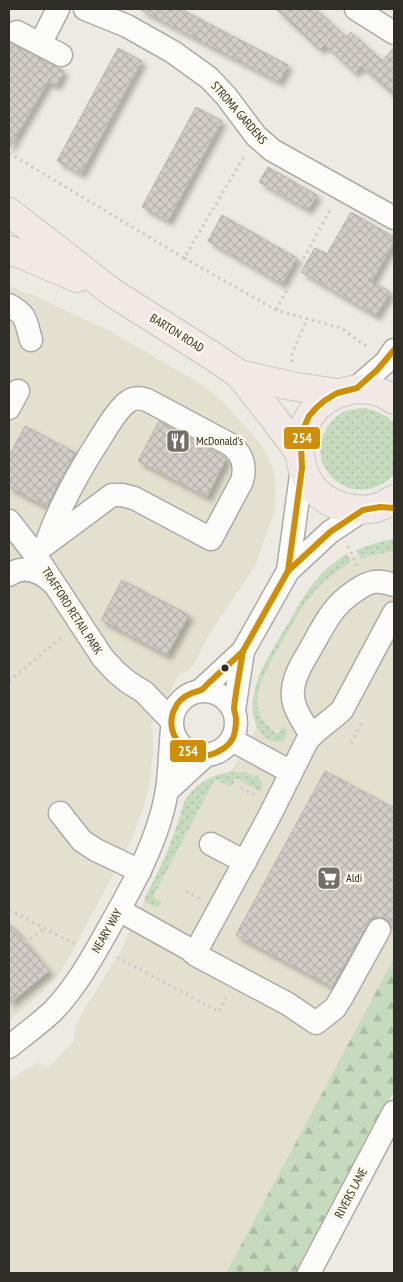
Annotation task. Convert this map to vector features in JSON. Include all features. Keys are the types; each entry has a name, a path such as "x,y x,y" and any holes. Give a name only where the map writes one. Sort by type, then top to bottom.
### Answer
{"main road":[{"name":"BARTON ROAD","path":"9,212 113,293 239,374 273,416 301,460 311,486 326,500 343,508 383,506"},
{"name":"BARTON ROAD","path":"9,250 23,254 113,293"},
{"name":"BARTON ROAD","path":"239,374 291,386 346,391 372,390 394,400"},
{"path":"301,460 301,433 309,416 321,403 346,391"}],"street":[{"path":"40,44 58,9"},
{"name":"STROMA GARDENS","path":"85,9 135,30 173,52 209,78 226,96 256,136 272,150 394,218"},
{"path":"356,9 394,33"},
{"path":"17,32 61,55"},
{"path":"9,305 25,317 31,340"},
{"path":"346,391 386,362 385,351"},
{"path":"139,398 148,400 231,445 241,456 245,471 242,481 211,539 134,498 112,495 41,548 73,482 110,422 126,403 131,400 139,398"},
{"path":"288,571 301,460"},
{"path":"243,651 234,710 235,730 232,740 225,748 215,754 205,756 187,751 180,746 175,738 171,725 174,710 180,700 195,692 243,651 288,571 330,532 383,506"},
{"name":"TRAFFORD RETAIL PARK","path":"9,521 41,548 56,585 103,658 128,682 144,692 171,725"},
{"path":"9,576 17,570 30,569 56,585"},
{"path":"311,735 294,703 293,691 294,680 316,639 337,606 347,597 366,584 376,581 394,585"},
{"path":"192,952 200,944 245,862 307,741 311,735 342,710 391,628"},
{"path":"144,692 211,691 228,701 234,710"},
{"name":"NEARY WAY","path":"9,1047 53,1010 82,975 140,871 156,831 167,790 171,725"},
{"path":"232,740 291,772"},
{"path":"167,790 205,756"},
{"path":"60,813 82,841 96,850 140,871"},
{"path":"211,844 245,862"},
{"path":"119,910 189,949 196,955 288,1004 316,1023 335,1008 379,930"},
{"name":"RIVERS LANE","path":"309,1273 394,1112"}],"path":[{"path":"184,258 256,136"},
{"path":"9,153 184,258 276,310 341,328 385,351"},
{"path":"276,310 342,189"},
{"path":"292,366 292,353 307,319"},
{"path":"9,681 62,637 82,624"},
{"path":"9,910 109,962 112,955 218,1012 237,977"},
{"path":"25,943 44,928"}],"shaded area":[{"path":"9,286 110,331 204,386 219,398 265,451 273,468 276,488 275,511 254,568 207,638 194,664 190,669 178,676 165,703 151,725 153,751 150,782 143,810 131,840 72,953 59,974 9,1021"},
{"path":"394,545 394,958 226,1273 9,1273 9,1082 24,1070 38,1063 49,1067 74,1041 75,1028 83,1011 119,954 174,838 213,779 232,770 257,726 253,708 261,673 302,601 336,564 372,547"}],"green space":[{"path":"365,408 386,416 394,425 395,431 393,475 383,483 364,490 346,487 338,483 322,461 321,448 326,429 335,418 352,409"},
{"path":"394,539 394,551 361,559 356,550 376,543"},
{"path":"347,553 351,563 330,577 308,599 263,677 257,704 259,713 264,722 274,732 278,734 283,726 287,732 286,738 282,742 272,741 261,733 254,717 253,704 259,677 272,650 313,583 324,571"},
{"path":"230,772 247,773 258,777 262,786 261,792 236,778 231,787 215,779 153,897 162,902 158,907 146,903 144,899 167,852 184,802 198,786 209,778"},
{"path":"394,958 394,1091 297,1273 226,1273"}],"building":[{"path":"139,9 181,9 288,65 279,82"},
{"path":"276,9 316,9 346,37 351,32 382,61 394,47 394,95 361,66 355,73 325,45 320,50"},
{"path":"9,42 64,71 56,86 48,82 9,149"},
{"path":"118,48 142,61 81,174 57,161"},
{"path":"196,107 222,121 168,221 142,207"},
{"path":"268,167 317,195 308,210 259,182"},
{"path":"351,212 394,237 394,242 372,281 390,292 376,316 301,272 315,248 327,254"},
{"path":"222,215 297,258 282,284 208,241"},
{"name":"McDonald's","path":"159,421 226,459 207,497 138,461"},
{"path":"25,426 76,453 47,507 9,487 9,456"},
{"path":"122,580 189,615 167,655 101,620"},
{"name":"Aldi","path":"325,771 394,808 394,929 385,918 372,917 332,987 236,935"},
{"path":"9,923 49,971 9,1004"}],"transit line":[{"name":"254","path":"288,571 302,468 301,445 309,416 324,401 337,393 357,388 377,370 394,350"},
{"name":"254","path":"243,651 288,571 330,532 363,510 380,507 394,508"},
{"name":"254","path":"243,651 234,708 236,721 233,738 225,747 209,755 199,755 190,752 182,747 172,730 171,720 175,707 180,700 204,688 243,651"}],"place":[{"name":"McDonald's","path":"178,441"},
{"name":"Aldi","path":"329,878"}]}
